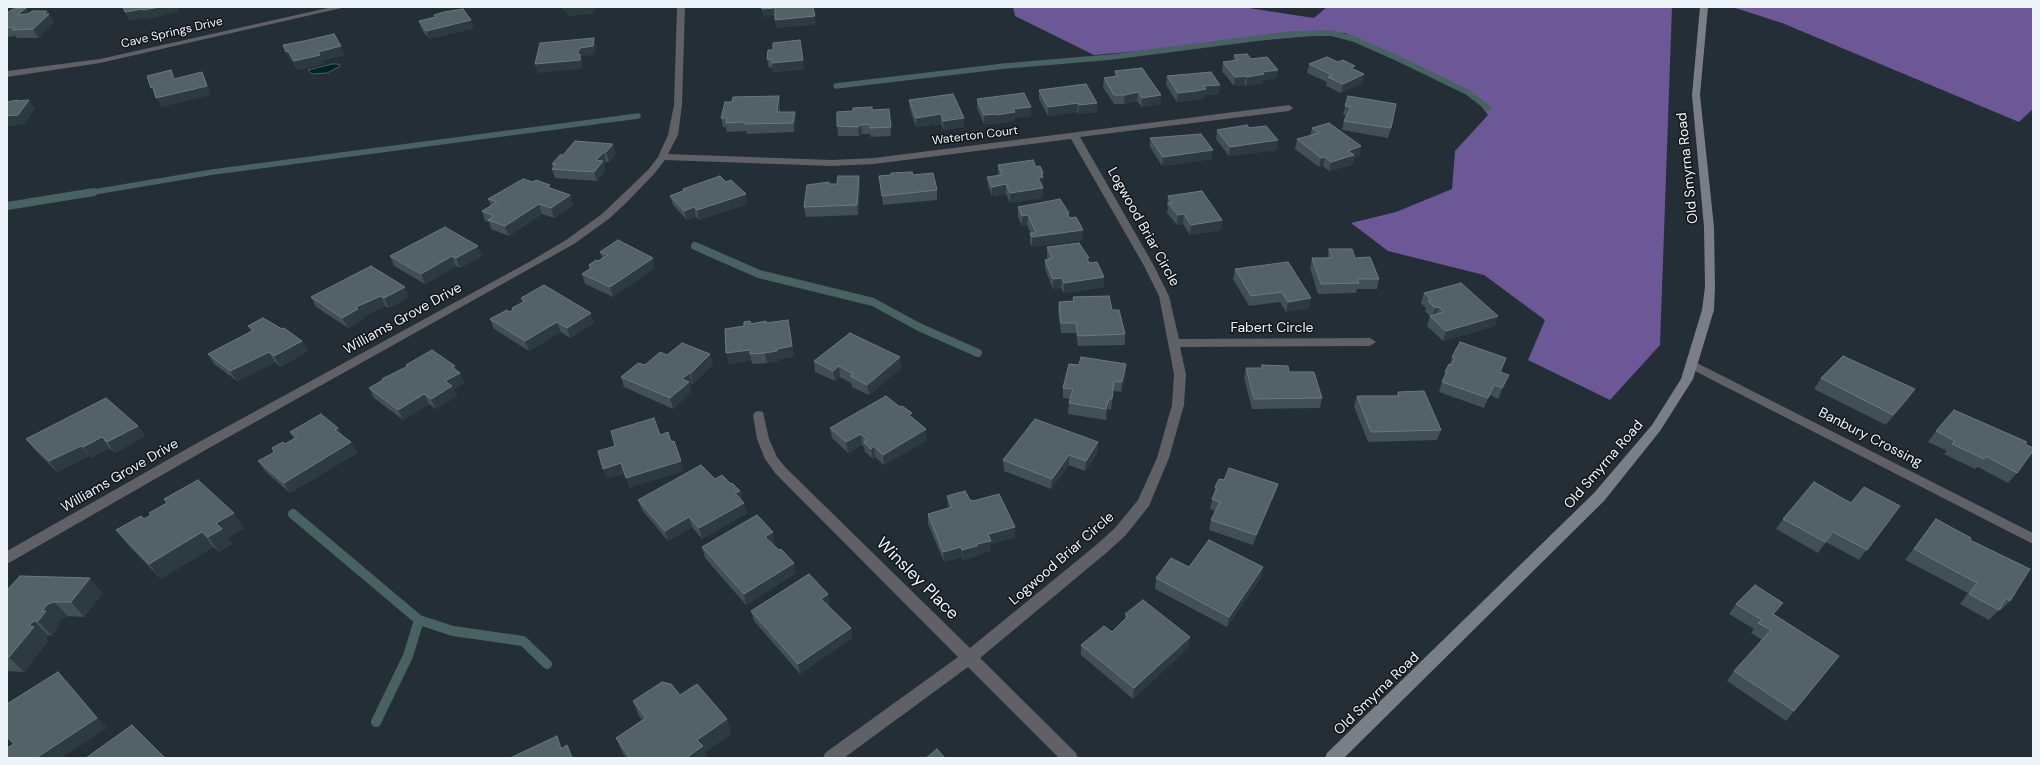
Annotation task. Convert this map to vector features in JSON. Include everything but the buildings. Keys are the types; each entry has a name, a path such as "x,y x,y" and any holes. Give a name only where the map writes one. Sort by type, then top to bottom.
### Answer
{"street":[{"name":"Cave Springs Drive","path":"7,74 70,66 114,58 342,7"},
{"name":"Williams Grove Drive","path":"7,558 204,445 565,245 600,220 625,199 662,157 673,136 678,116 681,7"},
{"name":"Old Smyrna Road","path":"1333,758 1599,497 1627,465 1656,428 1693,366 1708,310 1711,271 1709,227 1696,95 1704,7"},
{"name":"Waterton Court","path":"662,157 826,163 861,162 1289,108"},
{"name":"Logwood Briar Circle","path":"831,758 970,657 1100,550 1124,528 1144,502 1163,458 1178,405 1180,374 1175,343 1164,296 1074,135"},
{"name":"Fabert Circle","path":"1175,343 1370,342"},
{"name":"Banbury Crossing","path":"1693,366 2033,539"},
{"name":"Winsley Place","path":"759,415 763,439 771,459 780,470 1070,758"}],"shaded area":[{"path":"1013,7 1242,7 1314,18 1327,7 1672,7 1660,345 1610,400 1528,360 1545,320 1484,275 1388,251 1351,223 1396,212 1452,189 1455,151 1488,115 1473,95 1345,33 1094,55 1015,16"},
{"path":"1732,7 2033,7 2033,109 2019,122 1782,23"},
{"path":"332,64 340,65 327,73 312,74 308,70"}],"waterway":[{"path":"836,86 1005,66 1112,57 1290,34 1331,33 1354,39 1401,60 1467,92 1488,108"},
{"path":"93,192 213,172 638,116"},
{"path":"7,206 93,192"},
{"path":"88,193 93,192"},
{"path":"695,246 759,274 873,302 919,327 978,353"},
{"path":"293,514 419,620"},
{"path":"376,722 408,656 419,620"},
{"path":"419,620 453,631 523,641 547,664"}]}
